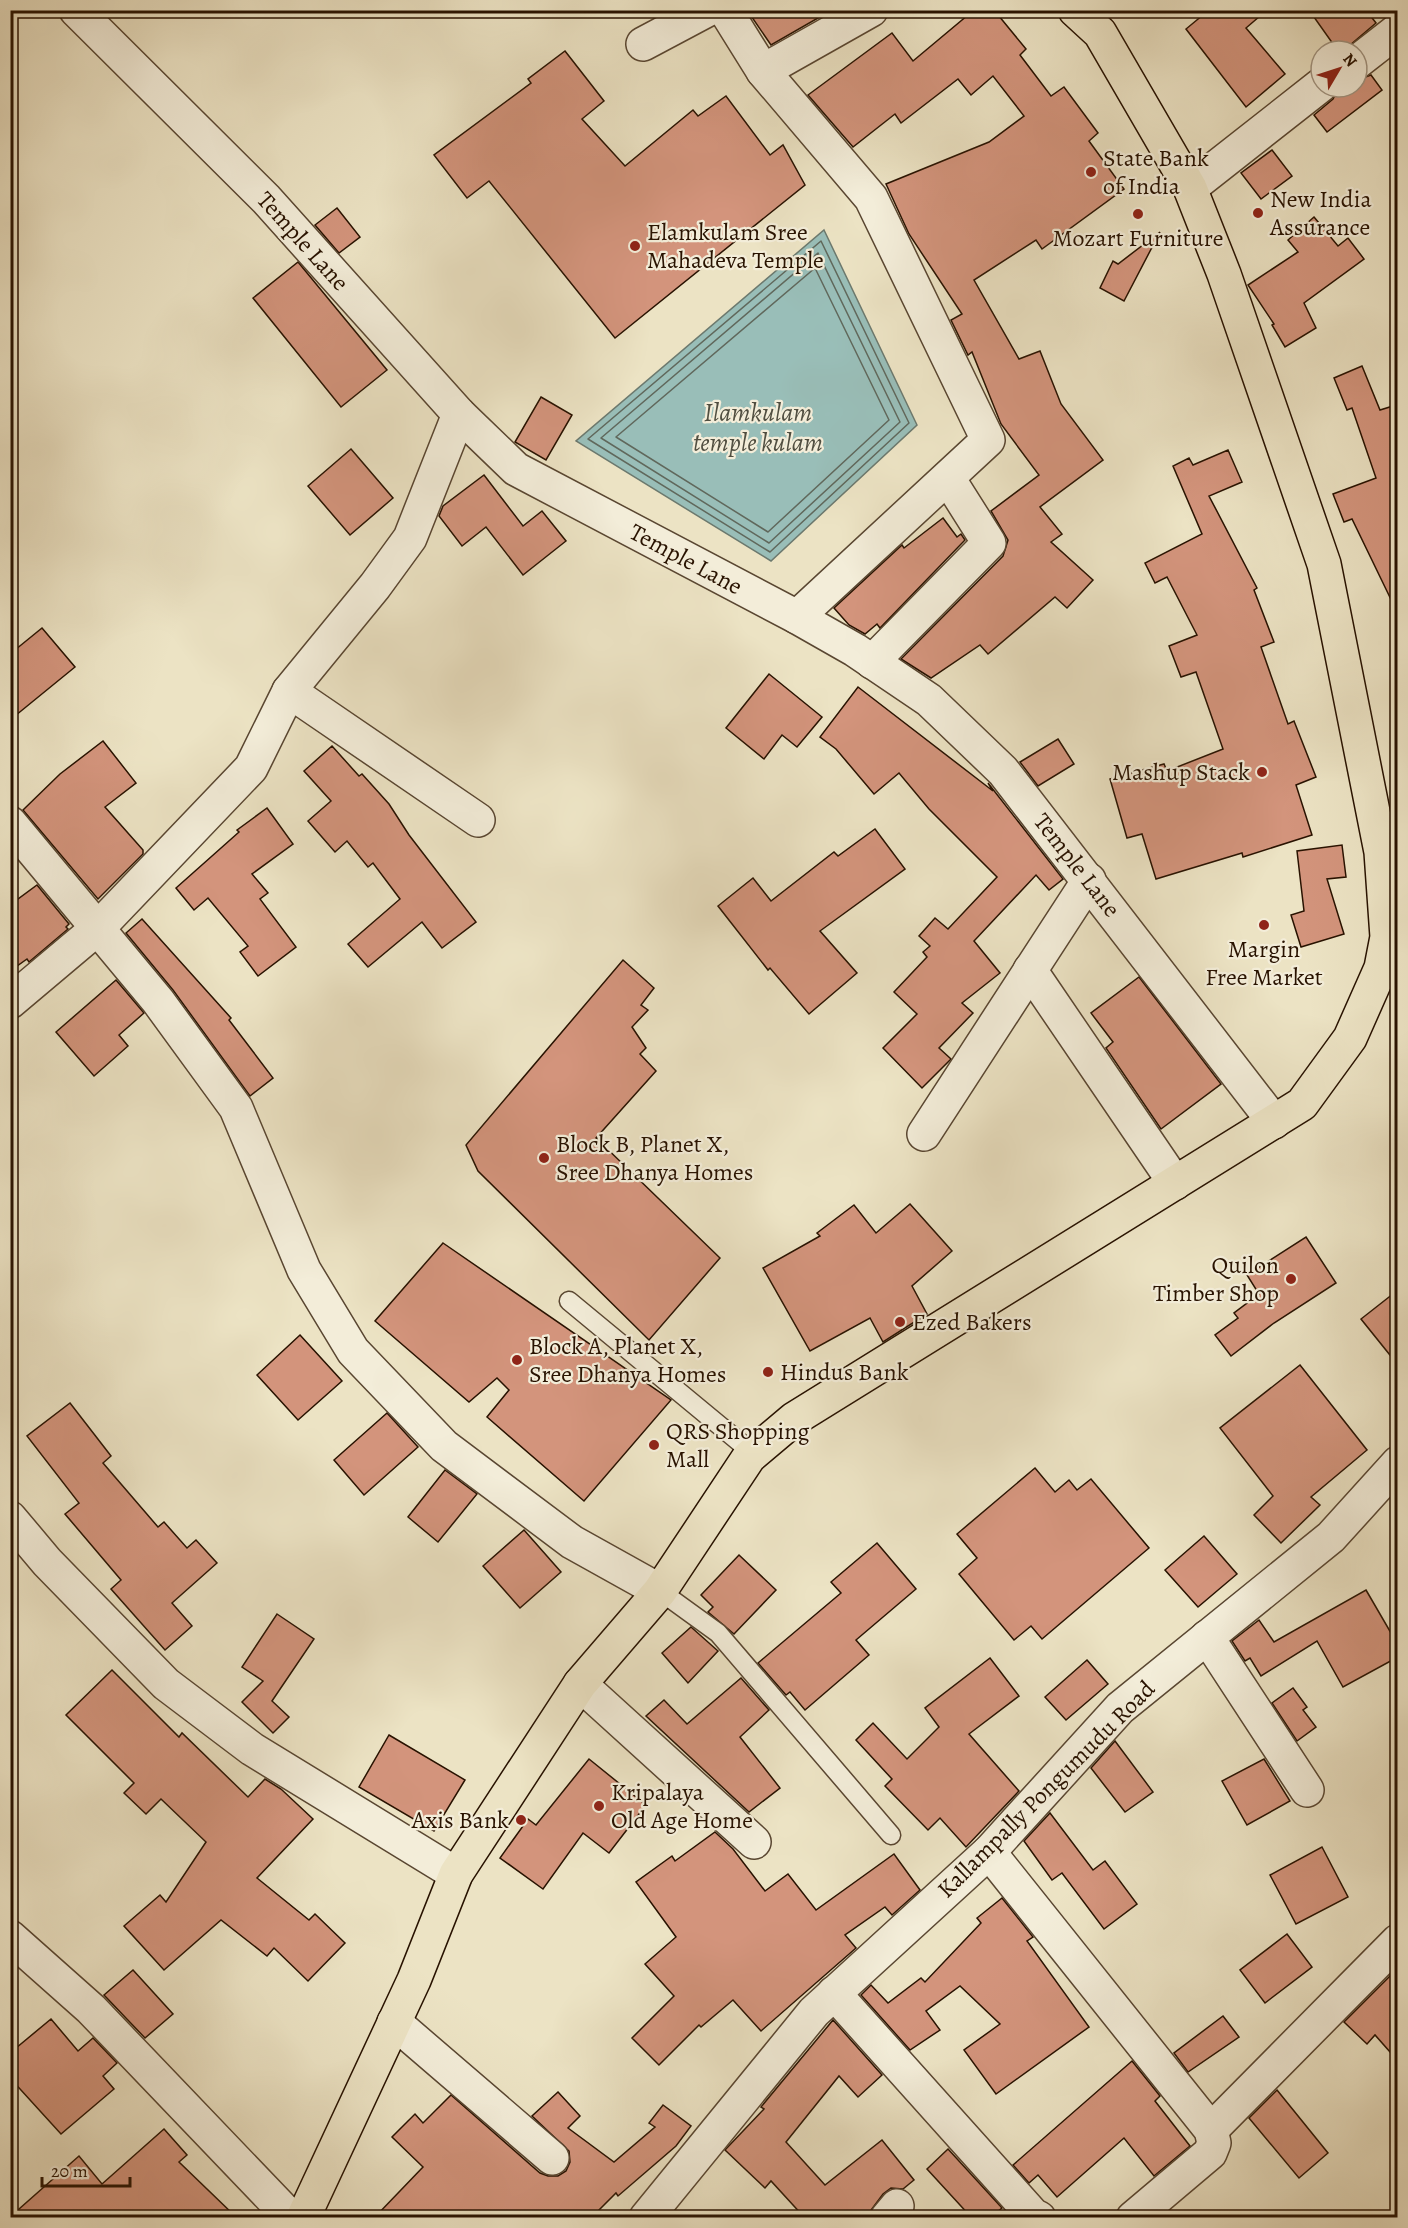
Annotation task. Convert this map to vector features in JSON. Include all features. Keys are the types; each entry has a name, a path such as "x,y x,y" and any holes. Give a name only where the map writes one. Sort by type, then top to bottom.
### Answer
{"main road":[{"path":"303,2217 394,2022 456,1874 580,1684 660,1591 753,1454 794,1419 1302,1104 1350,1038 1381,968 1388,937 1389,849 1324,564 1224,274 1190,188 1100,33 1075,10"}],"street":[{"name":"Temple Lane","path":"76,10 266,199 459,414 516,469 797,617 872,662 929,700 1003,771 1274,1122"},
{"path":"643,44 707,10"},
{"path":"725,10 762,71 871,198 988,440 797,617"},
{"path":"762,71 871,10"},
{"path":"1369,53 1398,30"},
{"path":"1190,188 1309,94"},
{"path":"10,1002 99,927 251,768 289,691 375,586 410,538 459,414"},
{"path":"872,662 990,543 948,478"},
{"path":"289,691 478,820"},
{"path":"10,823 159,1001 236,1108 304,1270 353,1352 444,1446 572,1542 660,1591"},
{"path":"924,1134 1089,880"},
{"path":"1030,970 1175,1183"},
{"name":"Kallampally Pongumudu Road","path":"653,2215 814,2012 989,1852 1119,1708 1331,1537 1398,1463"},
{"path":"10,1518 47,1562 166,1684 252,1749 456,1874"},
{"path":"1207,1637 1307,1790"},
{"path":"580,1684 754,1842"},
{"path":"989,1852 1211,2130 1214,2143 1210,2153 1133,2217"},
{"path":"10,1937 90,2009 291,2217"},
{"path":"1211,2130 1398,1941"},
{"path":"834,1993 1033,2215 1039,2217"},
{"path":"394,2022 552,2158"}],"lane":[{"path":"569,1301 753,1454"},
{"path":"660,1591 718,1633 891,1835"}],"water":[{"name":"Ilamkulam temple kulam","path":"824,230 917,425 771,561 576,441"}],"building":[{"path":"747,10 832,10 771,45"},
{"path":"974,10 994,10 1026,49 1020,55 1051,96 1064,87 1098,133 1089,141 1124,189 1042,249 1036,240 974,280 1019,359 1040,351 1061,404 1103,460 1040,507 1062,534 1051,542 1093,580 1067,608 1055,597 988,654 980,645 931,678 901,659 1003,556 1008,540 991,511 1039,475 1001,424 972,352 968,355 951,320 962,314 909,234 886,184 989,142 1024,116 993,76 971,95 958,79 901,123 895,114 853,147 808,95 892,33 913,61"},
{"path":"1209,10 1267,10 1246,28 1285,74 1246,107 1186,29"},
{"path":"1309,10 1366,10 1376,23 1357,39 1330,39"},
{"path":"565,51 604,101 582,119 625,166 693,110 698,116 726,96 770,155 783,145 805,185 615,338 489,181 467,198 434,155 531,83 528,79"},
{"path":"1371,75 1382,90 1327,132 1314,115 1333,99 1369,99 1369,76"},
{"path":"1272,150 1292,176 1261,199 1241,173"},
{"path":"337,208 360,237 339,253 315,225"},
{"path":"1314,217 1338,246 1348,238 1364,259 1304,303 1316,328 1285,347 1272,325 1274,324 1248,285 1298,252 1288,240"},
{"path":"1160,232 1124,301 1100,288 1113,261 1118,264"},
{"path":"298,262 387,370 341,407 253,298"},
{"path":"1362,366 1380,410 1393,406 1398,420 1398,614 1352,519 1344,522 1333,494 1376,478 1352,408 1347,410 1334,378"},
{"path":"541,397 572,415 546,460 515,442"},
{"path":"351,449 393,498 350,535 308,486"},
{"path":"1228,450 1242,482 1209,496 1257,588 1254,590 1274,642 1261,647 1288,724 1294,721 1316,777 1296,785 1312,835 1243,857 1242,853 1156,879 1142,834 1127,838 1110,779 1164,764 1167,771 1223,749 1196,672 1181,677 1169,646 1197,635 1167,577 1155,583 1145,563 1202,534 1173,466 1189,458 1193,465"},
{"path":"484,475 523,526 542,511 566,541 523,575 486,527 462,546 439,516 443,506"},
{"path":"943,518 957,537 961,534 965,540 880,628 877,624 865,634 849,625 834,608 902,545 904,548"},
{"path":"42,628 75,667 10,720 10,654"},
{"path":"769,674 822,717 797,747 782,735 764,759 726,728"},
{"path":"858,687 993,791 988,783 1063,879 1049,890 1036,875 974,941 1000,973 962,1003 973,1013 939,1048 951,1059 922,1088 883,1048 917,1014 894,992 927,957 923,952 930,946 919,936 935,918 948,929 997,877 929,809 899,773 874,794 836,749 820,737"},
{"path":"1058,739 1074,764 1038,786 1020,762"},
{"path":"103,741 136,783 105,807 143,850 143,854 98,899 23,810 60,774"},
{"path":"332,746 389,804 409,835 476,922 442,948 422,922 368,967 348,944 400,899 373,863 368,867 347,841 335,852 308,821 331,801 304,771"},
{"path":"267,808 293,844 252,874 268,893 260,899 296,947 258,976 240,952 248,946 208,898 194,910 176,888 239,832 237,830"},
{"path":"875,829 905,869 820,931 857,973 809,1014 770,968 768,970 718,906 753,878 771,901 834,852 838,856"},
{"path":"1342,845 1346,877 1327,879 1344,934 1301,947 1291,915 1304,911 1297,851"},
{"path":"37,885 69,924 66,927 68,929 29,962 27,959 10,971 10,905"},
{"path":"142,919 231,1018 229,1020 273,1078 250,1096 173,990 126,933"},
{"name":"Block B, Planet X, Sree Dhanya Homes","path":"623,960 654,988 641,1005 648,1010 632,1027 646,1048 640,1054 656,1071 596,1138 720,1258 649,1340 478,1171 466,1145"},
{"path":"1139,977 1221,1084 1161,1129 1106,1048 1113,1042 1091,1013"},
{"path":"116,980 144,1013 119,1035 128,1046 94,1076 56,1032"},
{"path":"910,1204 952,1251 912,1286 927,1314 883,1342 870,1318 810,1351 763,1268 820,1236 817,1233 854,1205 876,1233"},
{"name":"Quilon Timber Shop","path":"1306,1237 1336,1283 1274,1323 1231,1356 1215,1335 1238,1318 1234,1313 1259,1294 1247,1275"},
{"name":"Block A, Planet X, Sree Dhanya Homes","path":"443,1243 671,1400 584,1501 487,1417 509,1390 497,1378 469,1402 375,1321"},
{"path":"1398,1290 1398,1365 1361,1319"},
{"path":"300,1335 342,1381 298,1420 257,1375"},
{"path":"1300,1365 1367,1450 1311,1497 1320,1505 1281,1543 1254,1515 1273,1496 1220,1428"},
{"path":"70,1403 111,1456 103,1463 158,1527 164,1522 187,1548 196,1540 217,1563 172,1603 192,1626 165,1650 111,1589 121,1580 65,1514 79,1503 27,1436"},
{"path":"387,1413 418,1447 364,1495 334,1460"},
{"path":"1035,1468 1055,1492 1069,1480 1077,1490 1091,1479 1149,1548 1042,1639 1031,1626 1014,1640 959,1574 977,1558 957,1534"},
{"path":"445,1470 477,1494 438,1542 408,1517"},
{"path":"524,1530 561,1572 520,1608 483,1566"},
{"path":"1204,1536 1237,1574 1198,1607 1165,1570"},
{"path":"877,1543 916,1589 856,1640 869,1655 805,1710 790,1692 786,1695 758,1663 841,1593 831,1582"},
{"path":"739,1555 776,1590 734,1634 708,1612 713,1607 701,1595"},
{"path":"1366,1590 1398,1645 1398,1657 1343,1687 1317,1641 1261,1676 1250,1658 1245,1661 1232,1641 1259,1620 1274,1642"},
{"path":"277,1614 314,1639 272,1701 289,1717 273,1733 242,1702 263,1681 242,1667"},
{"path":"691,1627 718,1651 688,1683 662,1653"},
{"path":"990,1658 1019,1696 969,1734 1019,1791 966,1847 940,1818 928,1830 885,1786 892,1779 856,1740 873,1723 907,1759 939,1727 925,1708"},
{"path":"1087,1660 1108,1684 1066,1720 1045,1697"},
{"path":"112,1670 179,1737 182,1733 248,1797 265,1779 281,1789 313,1819 257,1878 309,1920 315,1914 345,1943 308,1981 274,1948 267,1956 221,1920 164,1970 124,1926 160,1895 166,1902 206,1842 161,1799 146,1814 124,1793 134,1783 66,1715"},
{"path":"741,1678 769,1710 740,1737 780,1788 749,1812 646,1716 664,1700 687,1724"},
{"path":"1293,1688 1307,1707 1303,1710 1316,1727 1297,1741 1272,1703"},
{"path":"389,1735 465,1780 434,1831 359,1787"},
{"path":"1115,1741 1153,1792 1125,1812 1091,1768"},
{"path":"589,1759 646,1805 609,1853 583,1833 543,1889 500,1858 528,1819 536,1825"},
{"path":"1264,1759 1290,1801 1247,1825 1222,1781"},
{"path":"1050,1813 1093,1870 1105,1861 1137,1904 1104,1929 1062,1873 1052,1880 1024,1841"},
{"path":"715,1832 733,1849 765,1891 788,1874 816,1910 894,1854 920,1890 892,1915 885,1907 845,1935 856,1948 761,2031 733,2000 701,2027 699,2025 659,2065 632,2038 674,1996 645,1964 676,1937 636,1882 672,1856 675,1861"},
{"path":"1322,1847 1348,1897 1296,1924 1270,1875"},
{"path":"1002,1898 1033,1937 1027,1941 1089,2027 996,2094 964,2050 1000,2024 960,1986 926,2011 940,2030 910,2050 861,1995 871,1985 888,2003 921,1978 925,1982 981,1923 977,1918"},
{"path":"1287,1934 1312,1967 1265,2003 1240,1970"},
{"path":"1398,1968 1398,2061 1375,2035 1367,2044 1344,2022"},
{"path":"133,1970 173,2014 145,2038 104,1995"},
{"path":"1223,2016 1239,2037 1188,2072 1174,2053"},
{"path":"51,2019 78,2051 93,2038 117,2063 103,2076 114,2089 61,2134 10,2078 10,2053"},
{"path":"833,2020 882,2075 858,2097 839,2076 786,2142 825,2185 882,2140 914,2180 903,2189 891,2188 883,2194 866,2217 804,2217 771,2181 765,2188 725,2150 764,2109 761,2107"},
{"path":"1132,2061 1160,2096 1155,2101 1190,2146 1154,2176 1124,2138 1057,2197 1038,2175 1029,2183 1013,2165"},
{"path":"1277,2090 1328,2153 1299,2178 1249,2118"},
{"path":"558,2092 580,2116 568,2128 614,2162 655,2127 649,2123 663,2105 691,2126 676,2146 618,2196 616,2193 592,2217 375,2217 423,2167 392,2137 415,2114 423,2123 451,2095 540,2173 558,2176 566,2171 570,2162 569,2151 532,2116"},
{"path":"164,2129 187,2155 179,2162 236,2217 10,2217 79,2156 102,2184"},
{"path":"948,2149 1002,2208 991,2217 971,2217 927,2169"}],"place":[{"name":"State Bank of India","path":"1091,172"},
{"name":"New India Assurance","path":"1258,213"},
{"name":"Mozart Furniture","path":"1138,214"},
{"name":"Elamkulam Sree Mahadeva Temple","path":"635,246"},
{"name":"Mashup Stack","path":"1262,772"},
{"name":"Margin Free Market","path":"1264,925"},
{"name":"Block B, Planet X, Sree Dhanya Homes","path":"544,1158"},
{"name":"Quilon Timber Shop","path":"1291,1279"},
{"name":"Ezed Bakers","path":"900,1322"},
{"name":"Block A, Planet X, Sree Dhanya Homes","path":"517,1360"},
{"name":"Hindus Bank","path":"768,1372"},
{"name":"QRS Shopping Mall","path":"654,1445"},
{"name":"Kripalaya Old Age Home","path":"599,1806"},
{"name":"Axis Bank","path":"521,1820"}]}
